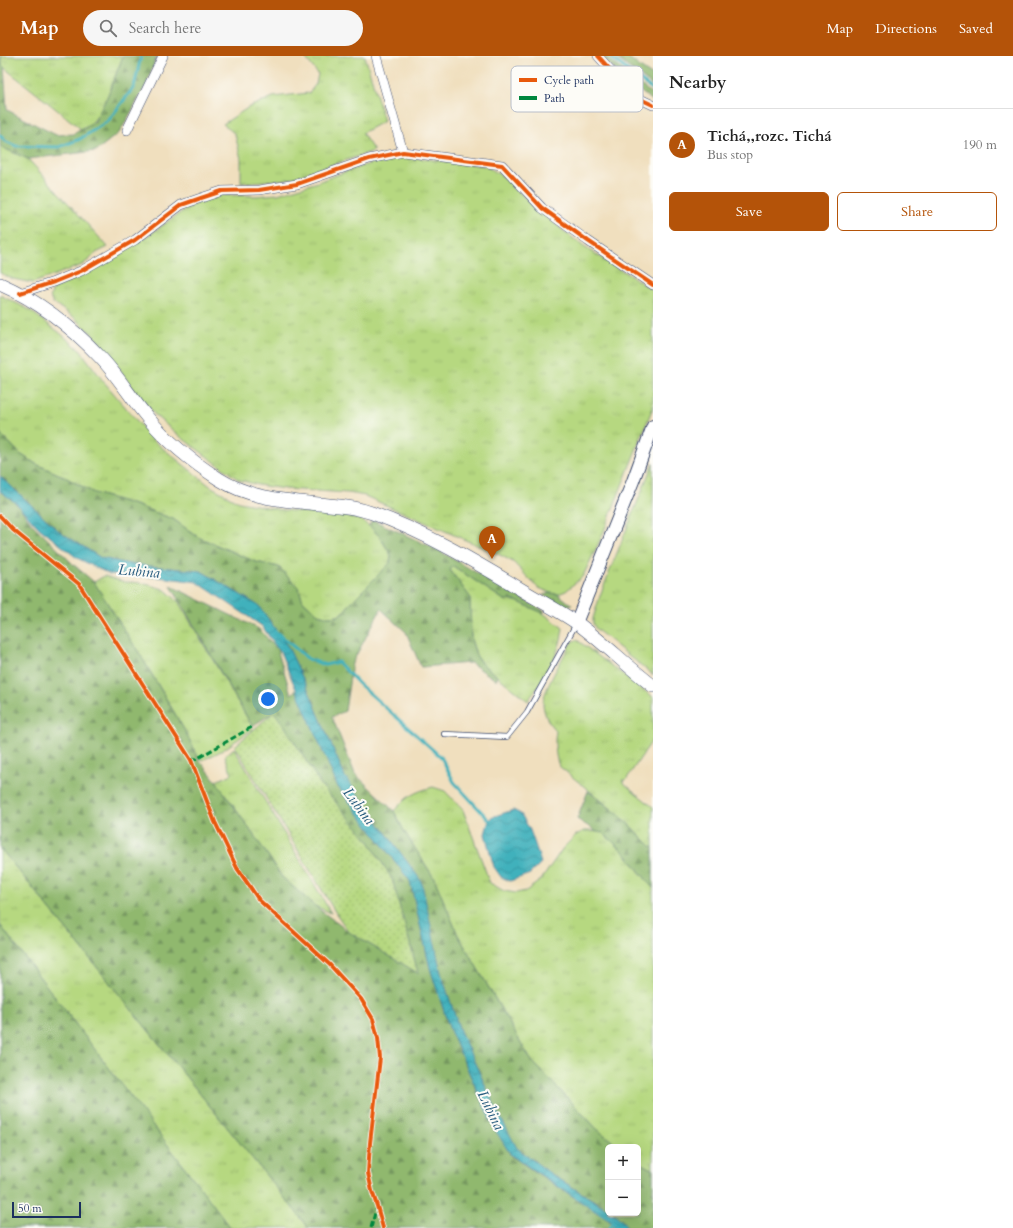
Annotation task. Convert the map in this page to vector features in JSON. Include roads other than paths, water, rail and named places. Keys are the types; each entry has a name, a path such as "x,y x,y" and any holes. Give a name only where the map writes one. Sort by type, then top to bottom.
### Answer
{"main road":[{"path":"0,284 20,293 52,313 85,342 103,360 149,419 182,452 219,479 254,495 272,499 346,507 370,512 437,541 499,576 576,623 653,686"}],"street":[{"path":"127,130 163,56"},
{"path":"376,56 403,152"},
{"path":"598,56 607,66"},
{"path":"643,100 653,105"},
{"path":"20,293 81,271 135,240 181,205 222,191 259,190 297,184 369,159 403,152 502,165 542,208 653,285"},
{"path":"576,623 653,426"}],"lane":[{"path":"444,734 507,738 527,712 576,623"}],"water":[{"name":"Lubina","path":"0,476 59,531 101,558 129,564 201,571 259,606 288,647 307,687 345,777 422,884 441,973 460,1031 498,1113 517,1148 551,1174 605,1208 605,1216 617,1216 627,1228 615,1228 610,1221 511,1155 494,1128 450,1030 430,968 410,881 338,787 281,654 262,626 197,582 168,578 109,574 77,558 39,528 16,503 0,491"},
{"path":"513,810 521,814 530,830 541,863 530,874 510,881 501,877 494,867 485,834 489,820 495,816"}],"waterway":[{"path":"0,135 5,141 16,146 59,147 80,139 108,121 134,87 141,56"},
{"path":"609,56 622,66"},
{"path":"643,82 653,90"},
{"path":"275,631 308,659 325,665 338,662 359,684 441,757 454,782 489,820"},
{"path":"609,1228 614,1221"}],"place":[{"name":"Tichá,,rozc. Tichá","path":"492,559"}]}
